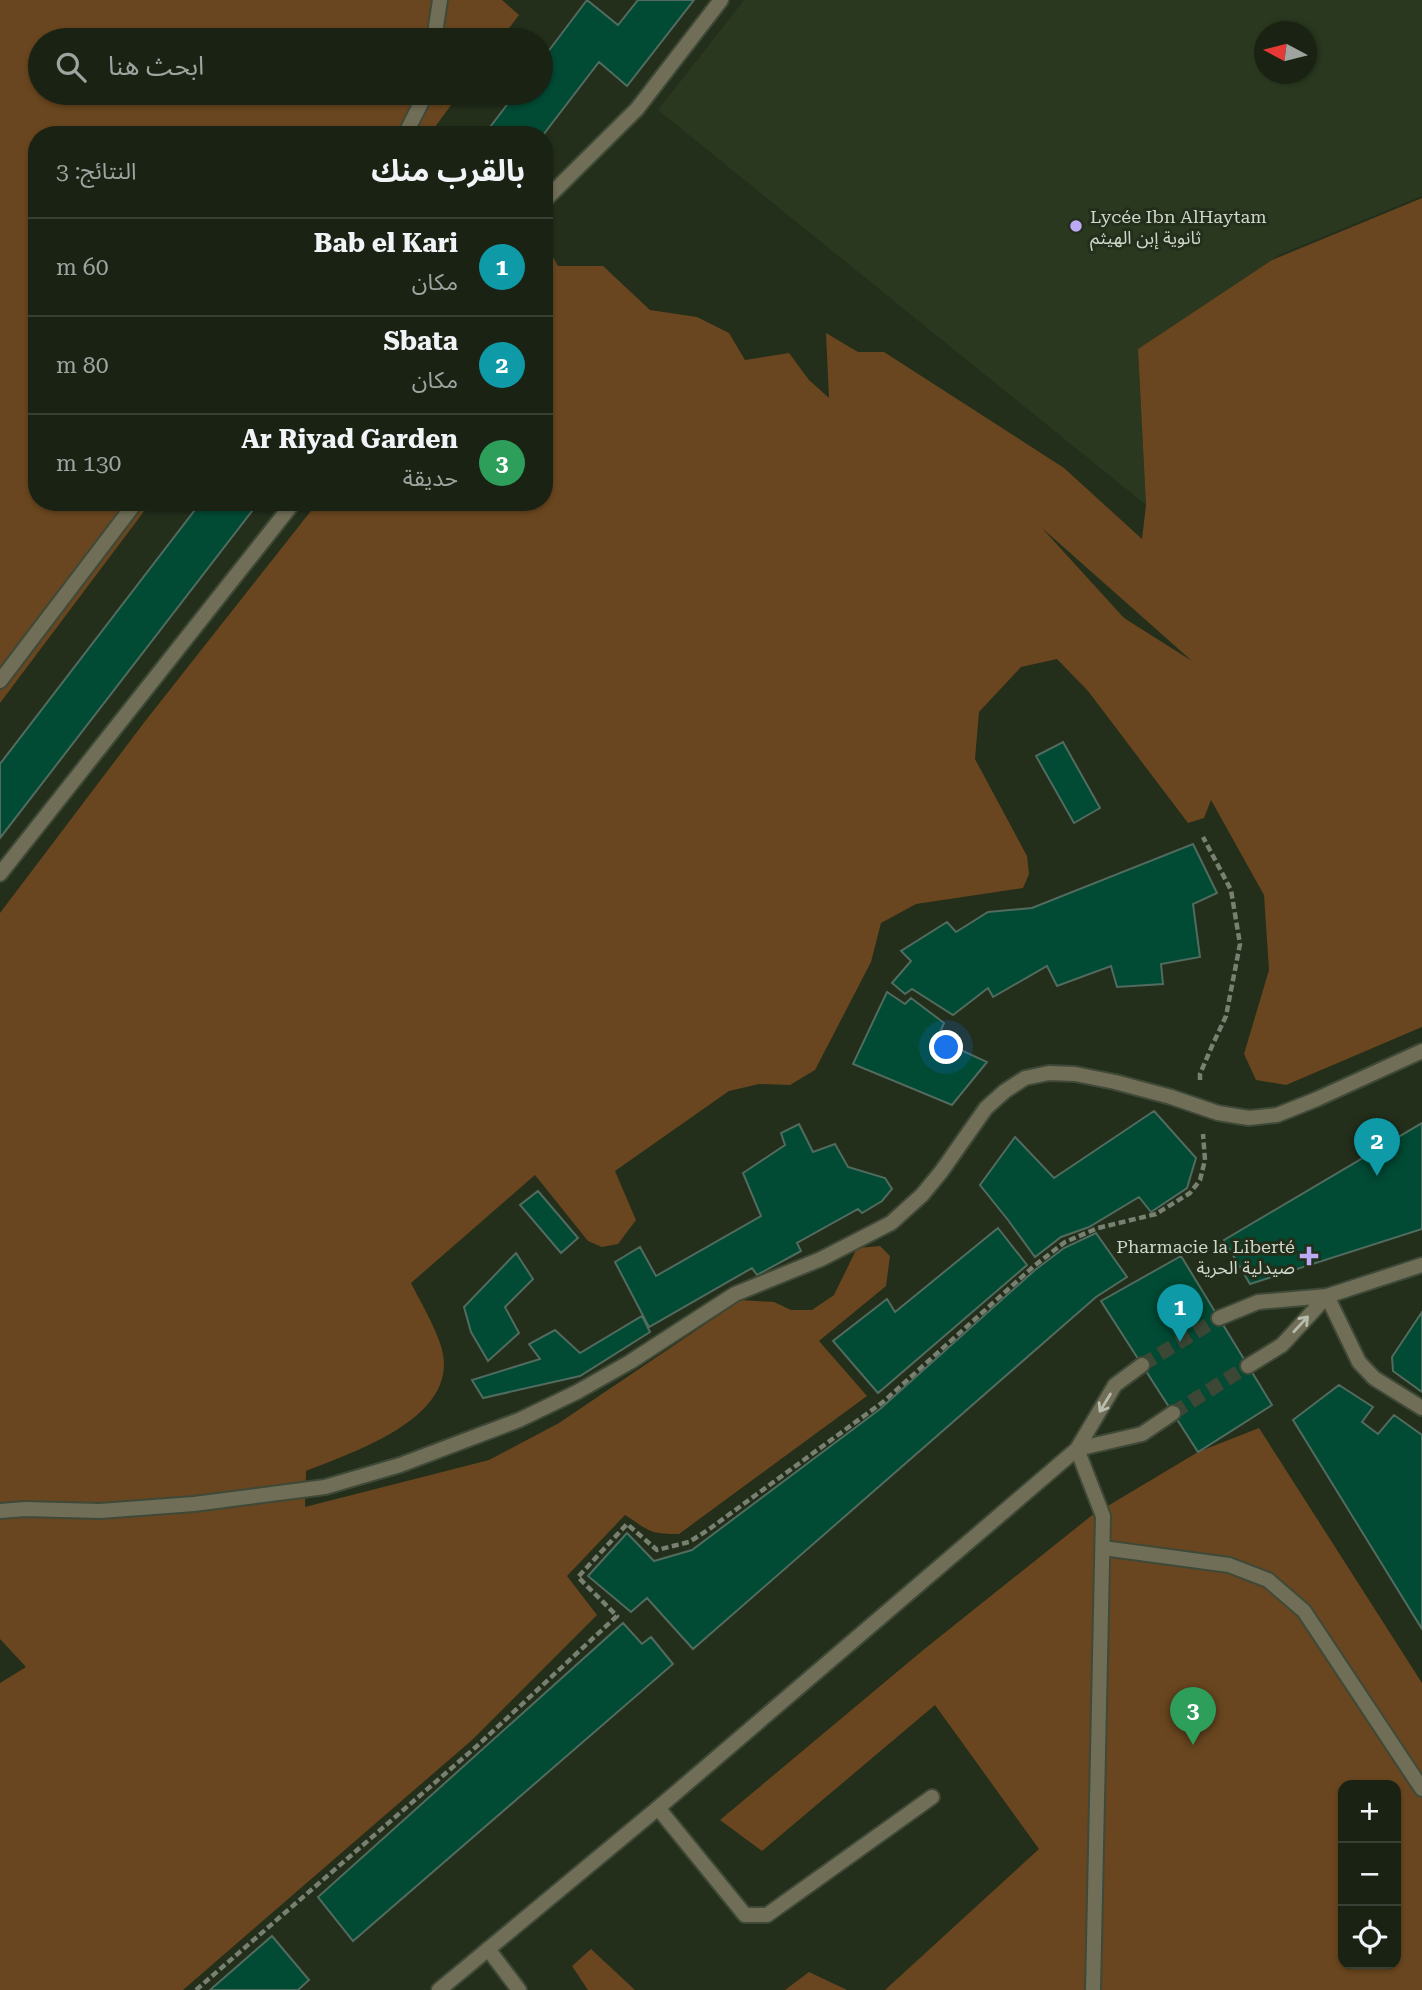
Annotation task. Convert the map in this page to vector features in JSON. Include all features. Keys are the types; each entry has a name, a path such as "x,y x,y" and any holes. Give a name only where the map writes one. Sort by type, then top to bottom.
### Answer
{"street":[{"path":"436,28 440,0"},
{"path":"553,192 637,109 721,0"},
{"path":"410,126 420,105"},
{"path":"0,681 129,511"},
{"path":"0,874 287,511"},
{"path":"0,1511 100,1511 194,1504 325,1487 401,1465 519,1420 630,1362 735,1294 821,1259 891,1223 929,1187 986,1108 1025,1078 1049,1073 1075,1074 1115,1082 1218,1114 1249,1118 1277,1115 1422,1051"},
{"path":"1219,1318 1258,1302 1327,1296 1422,1265"},
{"path":"1248,1366 1282,1345 1327,1296"},
{"path":"1327,1296 1359,1362 1374,1378 1422,1408"},
{"path":"439,1990 658,1808 1077,1449 1115,1385 1142,1366"},
{"path":"1077,1449 1142,1434 1173,1413"},
{"path":"1077,1449 1103,1516 1093,1990"},
{"path":"1103,1548 1229,1565 1268,1580 1304,1611 1422,1789"},
{"path":"658,1808 745,1915 754,1916 767,1915 932,1797"},
{"path":"488,1949 519,1990"}],"path":[{"path":"196,1990 477,1746 617,1616 578,1577 627,1524 657,1550 689,1542 883,1402 1034,1266 1065,1242 1098,1228 1156,1214 1190,1193 1200,1180 1205,1160 1200,1074 1226,1016 1240,944 1231,890 1203,837"}],"shaded area":[{"path":"0,0 502,0 519,15 509,28 28,28 28,105 451,105 436,126 28,126 28,511 144,511 0,703"},
{"name":"Lycée Ibn AlHaytam ثانوية إبن الهيثم","path":"744,0 1422,0 1422,196 1279,255 1138,349 1146,505 658,110"},
{"path":"1422,198 1422,1027 1286,1085 1256,1080 1244,1054 1269,970 1264,895 1211,800 1204,818 1188,823 1088,691 1057,659 1021,667 979,712 975,759 1027,856 1029,874 1023,888 916,904 881,923 871,962 815,1070 790,1085 759,1084 729,1091 615,1171 636,1220 618,1244 602,1247 588,1241 535,1175 411,1283 441,1346 444,1371 436,1393 421,1411 400,1428 351,1453 306,1471 305,1507 489,1460 559,1423 741,1300 774,1302 791,1310 812,1310 834,1295 857,1248 880,1246 890,1256 886,1286 819,1341 867,1396 679,1534 649,1530 625,1515 567,1576 597,1615 472,1740 183,1990 0,1990 0,1683 26,1667 0,1639 0,913 146,720 311,511 553,511 553,257 558,266 603,266 650,310 697,317 729,333 745,360 789,353 809,380 829,398 826,333 858,352 884,352 1064,468 1142,539 1146,505 1138,349 1272,260","holes":["1042,528 1192,661 1124,618"]},
{"path":"1259,1428 1422,1683 1422,1990 885,1990 1039,1849 935,1705 762,1851 720,1820 922,1651 1091,1516 1198,1452"},
{"path":"591,1949 635,1990 588,1990 572,1966"},
{"path":"809,1972 847,1990 785,1990"}],"building":[{"path":"587,0 618,25 638,0 694,0 627,86 599,62 550,126 491,126 507,105 553,105 553,45"},
{"path":"194,511 252,511 0,838 0,764"},
{"path":"1063,742 1100,808 1074,823 1036,756"},
{"path":"1193,844 1217,893 1193,904 1200,957 1161,964 1163,984 1117,987 1111,966 1057,986 1047,966 993,997 988,988 953,1015 912,989 905,994 892,983 911,961 901,951 947,922 956,932 988,912 1032,908"},
{"path":"887,992 905,1004 911,998 944,1023 937,1039 987,1062 952,1105 853,1064"},
{"path":"1154,1111 1196,1158 1187,1188 1151,1212 1139,1197 1089,1227 1061,1237 1035,1257 980,1185 1015,1137 1054,1178"},
{"path":"1422,1123 1422,1229 1250,1284 1224,1240"},
{"path":"799,1124 813,1152 835,1144 848,1167 885,1178 892,1189 882,1201 862,1213 858,1209 797,1243 801,1251 757,1275 752,1268 649,1327 615,1262 640,1247 656,1276 761,1216 743,1173 785,1145 781,1133"},
{"path":"538,1191 578,1238 561,1253 520,1205"},
{"path":"998,1228 1027,1265 878,1393 833,1341 887,1299 895,1312"},
{"path":"1096,1233 1127,1277 1096,1297 693,1649 647,1598 631,1612 588,1576 627,1533 654,1561 692,1550 880,1409 1035,1270 1064,1248"},
{"path":"516,1253 533,1279 505,1307 519,1333 488,1361 471,1332 464,1307"},
{"path":"1181,1256 1272,1405 1198,1452 1101,1301"},
{"path":"1422,1312 1422,1392 1393,1371 1392,1357"},
{"path":"642,1316 650,1332 580,1376 483,1398 472,1380 540,1359 529,1344 555,1330 580,1353"},
{"path":"1339,1385 1373,1407 1362,1422 1378,1434 1394,1415 1422,1435 1422,1629 1293,1420"},
{"path":"623,1623 642,1644 651,1637 673,1664 353,1941 318,1897"},
{"path":"272,1936 309,1980 298,1990 210,1990"}],"tunnel":[{"path":"1142,1365 1219,1318"},
{"path":"1173,1413 1248,1366"}],"place":[{"name":"Lycée Ibn AlHaytam ثانوية إبن الهيثم","path":"1076,226"},
{"name":"Sbata","path":"1377,1176"},
{"name":"Pharmacie la Liberté صيدلية الحرية","path":"1309,1256"},
{"name":"Bab el Kari","path":"1180,1342"},
{"name":"Ar Riyad Garden","path":"1193,1745"}]}
